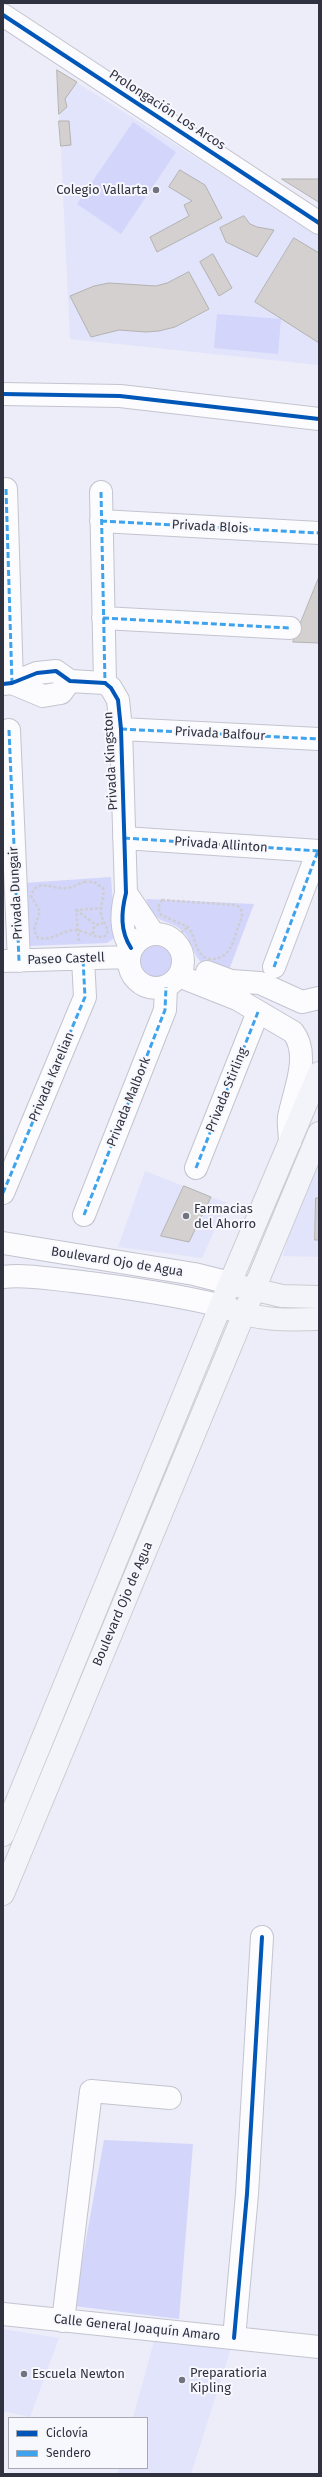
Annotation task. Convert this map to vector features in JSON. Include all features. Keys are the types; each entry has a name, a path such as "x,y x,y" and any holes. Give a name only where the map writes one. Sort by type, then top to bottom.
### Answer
{"main road":[{"name":"Boulevard Ojo de Agua","path":"3,1835 222,1306 230,1283 290,1146 319,1073"},
{"name":"Boulevard Ojo de Agua","path":"3,1894 319,1133"},
{"name":"Boulevard Ojo de Agua","path":"230,1283 253,1291"},
{"path":"253,1291 282,1296 319,1297"},
{"name":"Boulevard Ojo de Agua","path":"222,1306 244,1314"},
{"path":"244,1314 274,1320 319,1320"}],"street":[{"name":"Prolongación Los Arcos","path":"3,14 319,223"},
{"path":"3,394 120,396 319,419"},
{"path":"6,488 8,684 44,696 61,693 70,681 105,683 101,492"},
{"name":"Privada Blois","path":"101,520 319,533"},
{"path":"103,618 290,628"},
{"name":"Privada Kingston","path":"105,683 111,688 118,700 122,729 124,838 117,902 130,952"},
{"name":"Privada Balfour","path":"122,729 319,739"},
{"name":"Privada Dungair","path":"9,730 11,961"},
{"name":"Privada Allinton","path":"124,838 318,851 274,967"},
{"path":"117,902 171,933 183,954 176,975"},
{"path":"171,933 137,941 130,952 132,975 139,983 152,988 176,975 260,983 302,1002 311,1002 319,998"},
{"name":"Paseo Castell","path":"11,961 83,959 130,952"},
{"name":"Privada Karelian","path":"3,1193 85,997 83,959"},
{"path":"176,975 237,999 292,1032 299,1040 301,1060 289,1119 290,1146"},
{"name":"Privada Malbork","path":"84,1215 166,1010 176,975"},
{"name":"Privada Stirling","path":"196,1168 258,1012"},
{"name":"Boulevard Ojo de Agua","path":"3,1243 194,1274 230,1283"},
{"name":"Boulevard Ojo de Agua","path":"3,1277 24,1276 88,1283 189,1298 222,1306"},
{"path":"234,2338 247,2194 262,1937"},
{"path":"63,2321 91,2090 170,2098"},
{"name":"Calle General Joaquín Amaro","path":"3,2314 319,2347"}],"path":[{"path":"94,882 104,888 105,894 117,902 102,918 106,923 107,935 98,937 93,934 77,930 68,931 51,938 38,938 34,930 40,911 31,896 33,890 37,886 45,885 68,888 94,882"},
{"path":"166,900 236,905 242,912 236,940 224,956 210,959 171,933 159,911 159,903 166,900"},
{"path":"76,910 117,902"},
{"path":"76,910 96,925"},
{"path":"76,910 77,930 83,959"},
{"path":"93,934 93,929 96,925 106,923"}],"shaded area":[{"name":"Colegio Vallarta","path":"57,70 319,235 319,365 70,339"},
{"path":"133,122 176,152 121,234 77,204"},
{"path":"217,314 281,319 278,354 214,348"},
{"path":"111,877 115,933 113,939 107,943 27,946 24,883"},
{"path":"146,899 254,904 229,970 212,967 202,963 197,957 185,934 174,925 159,919 154,915"},
{"path":"152,940 160,940 167,943 173,949 176,960 173,971 167,977 160,980 152,980 145,977 139,971 136,964 136,956 139,949 145,943"},
{"path":"319,1152 319,1257 283,1256 299,1198"},
{"path":"145,1171 227,1203 202,1258 118,1247"},
{"path":"104,2140 193,2144 179,2319 74,2306"},
{"name":"Escuela Newton","path":"3,2329 59,2338 30,2417 3,2411"},
{"name":"Preparatioria Kipling","path":"156,2334 233,2342 191,2474 117,2474 119,2469 148,2469 148,2417 133,2417"}],"building":[{"path":"57,70 77,82 65,99 67,107 59,114"},
{"path":"59,121 69,121 71,145 61,146"},
{"path":"180,170 205,185 222,218 157,252 150,237 189,216 184,205 192,201 169,187"},
{"path":"282,179 319,179 319,202"},
{"path":"244,216 250,224 257,227 274,230 257,257 226,242 220,228"},
{"path":"294,238 319,253 319,343 255,302"},
{"path":"213,254 232,288 219,296 200,262"},
{"path":"189,272 209,309 175,327 159,331 146,332 119,330 91,337 70,296 94,286 109,283 156,286 167,283"},
{"path":"319,577 319,643 293,642"},
{"name":"Farmacias del Ahorro","path":"184,1186 211,1197 189,1242 161,1236"},
{"path":"316,1198 319,1198 319,1240 315,1240"}],"marked path":[{"path":"6,489 12,683"},
{"path":"101,492 105,683"},
{"path":"101,521 319,533"},
{"path":"103,618 290,628"},
{"path":"121,729 319,739"},
{"path":"9,730 19,961"},
{"path":"124,838 319,851"},
{"path":"274,967 318,851"},
{"path":"3,1193 85,997 83,959"},
{"path":"84,1215 165,1010 166,987"},
{"path":"196,1168 258,1012"}],"cycle path":[{"path":"3,15 319,223"},
{"path":"3,394 120,396 319,419"},
{"path":"3,684 12,683 37,673 56,671 70,681 105,683 111,688 118,700 121,729 126,893 122,922 127,942 131,948"},
{"path":"234,2338 247,2194 262,1937"}],"place":[{"name":"Colegio Vallarta","path":"156,190"},
{"name":"Farmacias del Ahorro","path":"186,1216"},
{"name":"Escuela Newton","path":"24,2374"},
{"name":"Preparatioria Kipling","path":"182,2380"}]}
